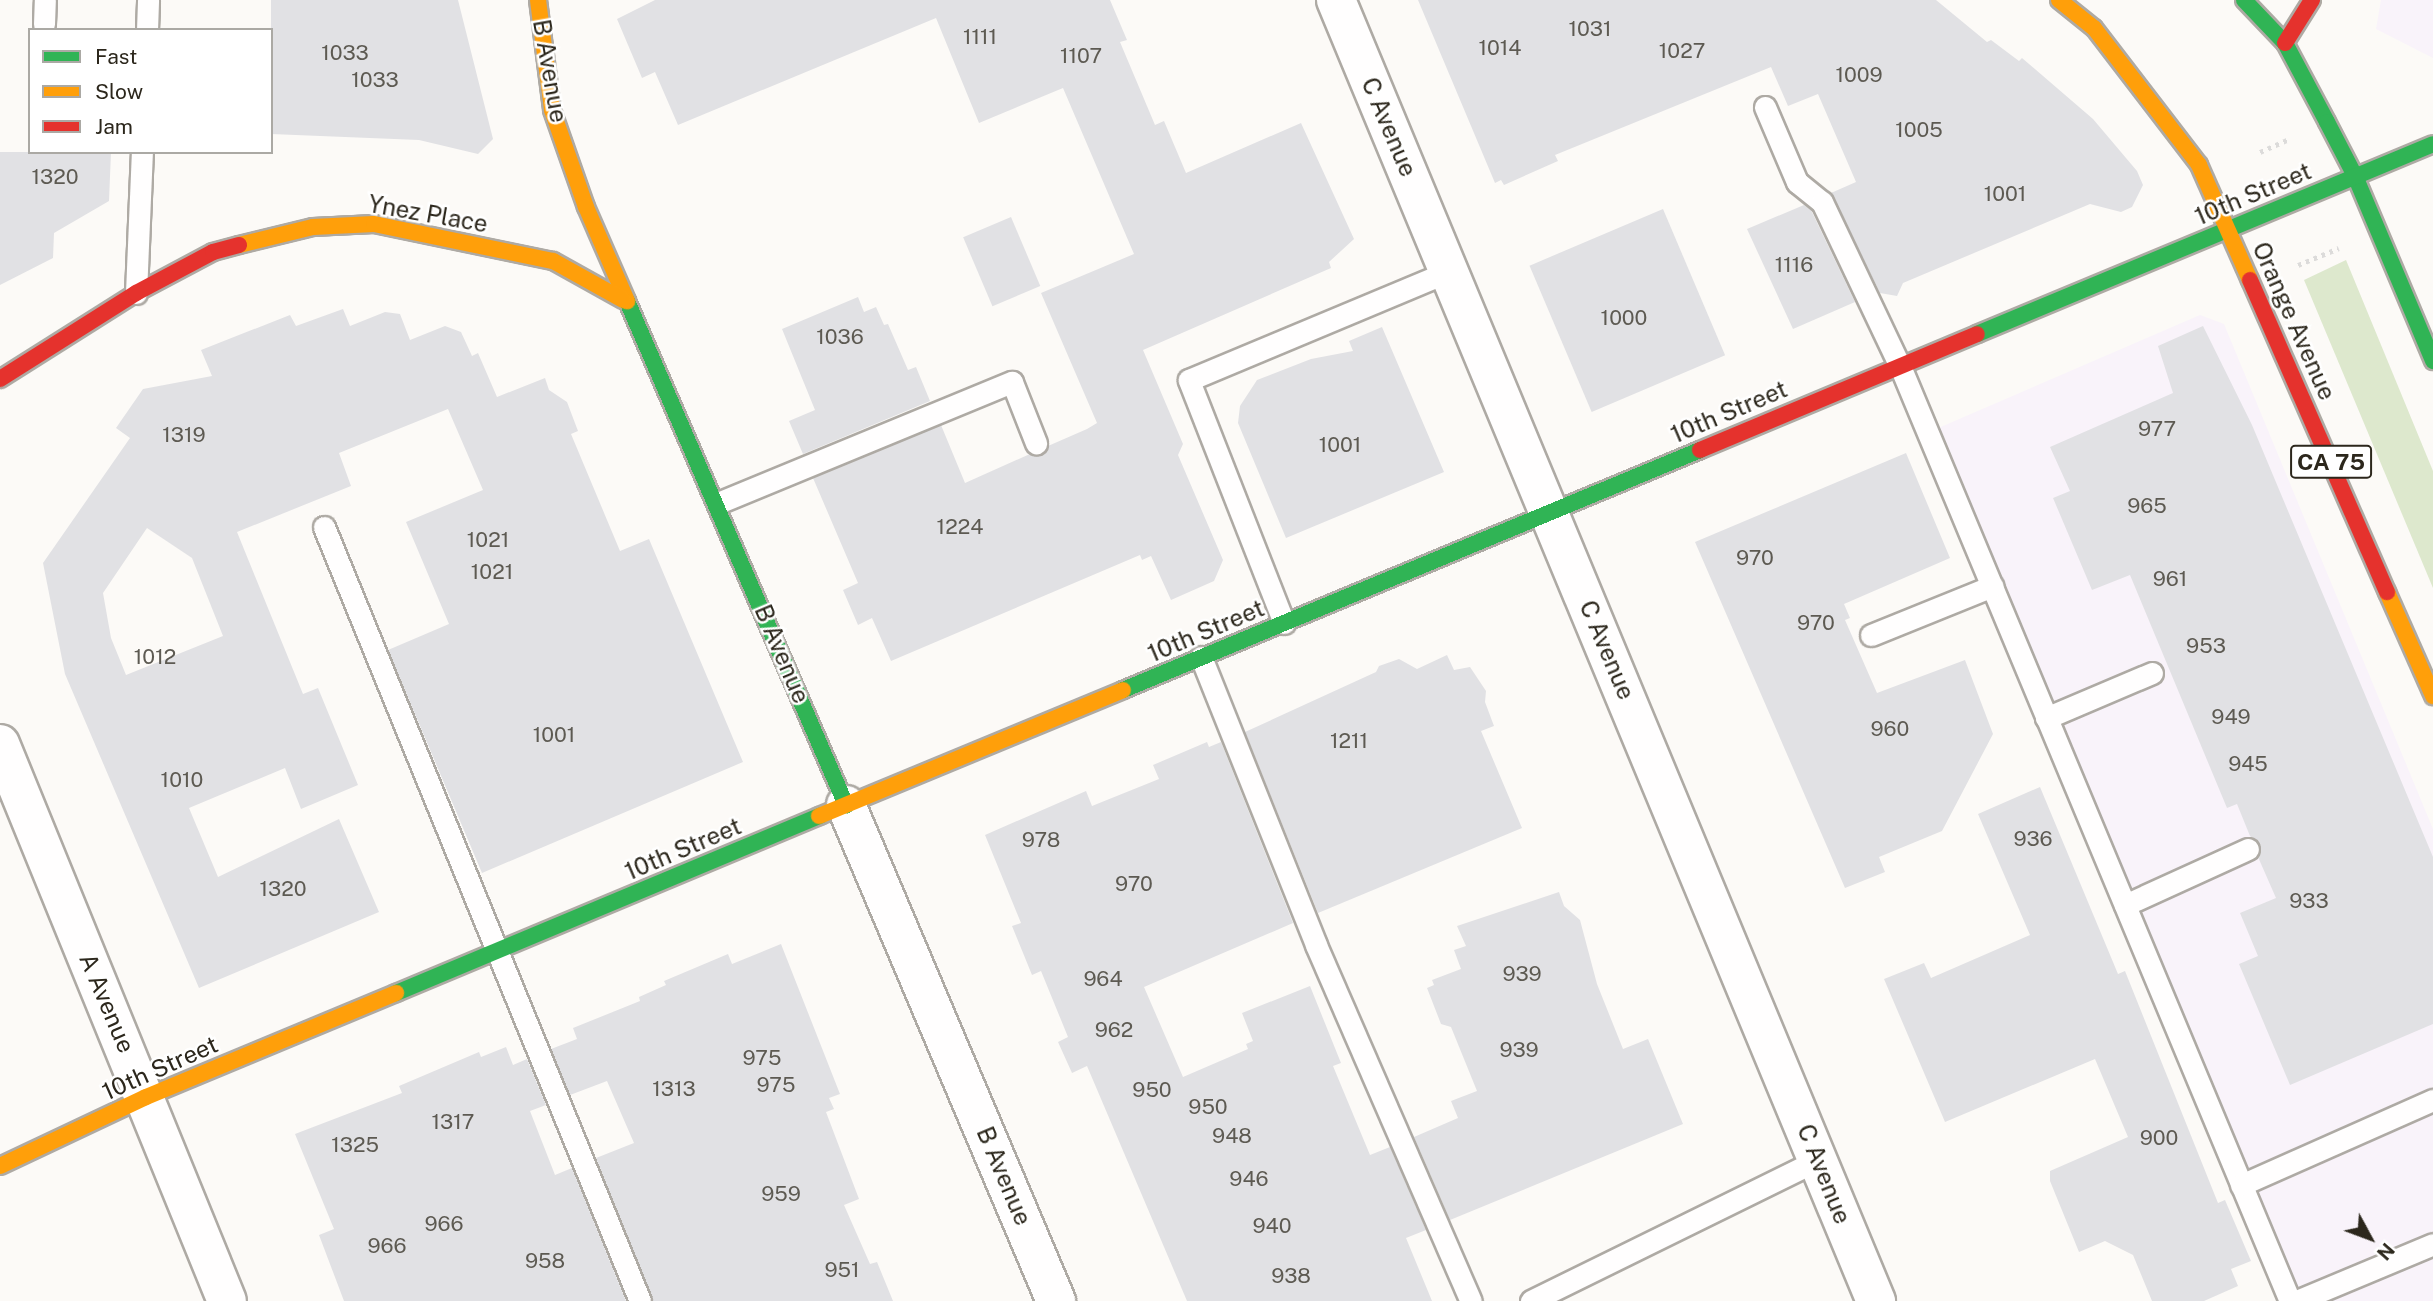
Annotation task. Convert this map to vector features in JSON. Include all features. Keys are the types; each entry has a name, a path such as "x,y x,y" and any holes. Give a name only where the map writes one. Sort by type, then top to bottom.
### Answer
{"main road":[{"name":"B Avenue","path":"538,0 552,110 623,300 718,503 846,805"},
{"name":"Orange Avenue","path":"2059,0 2094,28 2169,121 2199,165 2433,696"},
{"path":"2244,0 2285,43 2355,176 2433,361"},
{"path":"2285,43 2312,0"},
{"name":"10th Street","path":"0,1166 146,1097 2433,144"},
{"name":"Ynez Place","path":"0,379 136,293 213,252 313,227 374,224 553,261 623,300"}],"street":[{"name":"C Avenue","path":"1336,0 1876,1301"},
{"name":"A Avenue","path":"0,744 227,1301"},
{"name":"B Avenue","path":"846,805 1056,1301"}],"lane":[{"path":"44,24 45,0"},
{"path":"147,28 148,0"},
{"path":"1765,107 1797,181 1822,202 1900,366 2290,1301"},
{"path":"136,293 142,154"},
{"path":"1284,623 1189,380 1448,271"},
{"path":"718,503 1012,382 1036,443"},
{"path":"324,527 640,1301"},
{"path":"1871,635 1992,586"},
{"path":"1201,657 1316,946 1471,1301"},
{"path":"2046,718 2152,673"},
{"path":"2125,905 2248,849"},
{"path":"2241,1185 2433,1100"},
{"path":"1531,1301 1818,1160"},
{"path":"2297,1301 2433,1244"}],"path":[{"path":"2260,152 2297,136"},
{"path":"2298,265 2344,246"}],"shaded area":[{"path":"2381,0 2433,0 2433,58 2376,29"},
{"path":"2200,315 2224,324 2433,829 2433,1301 2299,1301 1936,429"}],"green space":[{"path":"2346,260 2433,471 2433,588 2304,280"}],"building":[{"path":"271,0 458,0 493,139 478,154 419,140 273,134"},
{"path":"655,0 1110,0 1127,40 1120,42 1155,125 1164,121 1186,173 1301,123 1354,239 1329,262 1331,268 1143,350 1183,444 1178,455 1223,560 1214,581 1171,600 1151,556 1142,560 1140,555 891,661 872,618 858,625 843,590 858,583 813,478 941,425 965,483 1030,454 1041,455 1048,446 1097,423 1041,293 1134,254 1063,88 979,123 936,18 678,125 655,72 642,78 617,19"},
{"path":"1418,0 1936,0 1987,42 1991,40 2019,61 2022,58 2093,119 2137,171 2143,185 2132,207 2121,212 2090,204 1903,283 1897,296 1880,293 1831,193 1856,182 1818,94 1788,106 1771,67 1555,155 1558,161 1504,185 1501,180 1495,183"},
{"path":"0,152 111,154 109,201 54,233 53,258 0,285"},
{"path":"1804,205 1811,210 1855,302 1793,329 1747,229"},
{"path":"1663,209 1725,355 1592,412 1530,266"},
{"path":"1011,217 1040,286 992,306 963,237"},
{"path":"858,297 864,312 876,307 884,325 888,324 908,370 916,367 930,401 803,454 789,421 815,410 782,329"},
{"path":"343,309 350,326 385,312 400,314 410,340 445,326 461,332 472,356 478,353 497,397 545,378 549,390 567,402 578,431 571,434 620,551 649,539 743,762 482,873 388,650 449,624 406,522 483,490 448,409 339,453 351,486 237,532 303,694 318,688 358,785 301,809 285,768 189,808 218,877 339,819 379,912 199,988 65,674 43,563 130,438 116,428 143,389 212,376 201,350 290,315 296,326","holes":["147,528 192,558 223,636 126,675 111,638 103,593"]},
{"path":"2203,326 2252,425 2433,857 2433,1024 2290,1085 2239,964 2258,956 2240,913 2276,898 2258,857 2260,844 2250,836 2237,804 2227,808 2130,575 2092,590 2053,498 2070,491 2050,447 2173,393 2158,346"},
{"path":"1382,327 1444,472 1286,538 1238,423 1240,406 1257,380 1311,359 1353,351 1349,341"},
{"path":"1906,453 1950,558 1844,604 1850,618 1845,620 1877,693 1965,660 1993,734 1942,831 1879,857 1885,872 1845,888 1695,542"},
{"path":"1447,655 1454,670 1470,667 1486,691 1485,702 1494,726 1481,731 1522,828 1318,913 1245,732 1376,672 1379,666 1399,659 1417,669"},
{"path":"1207,742 1209,747 1221,742 1293,923 1144,987 1183,1077 1248,1049 1246,1044 1253,1041 1242,1013 1310,986 1341,1063 1333,1066 1370,1155 1390,1147 1426,1230 1406,1238 1432,1301 1187,1301 1087,1066 1072,1073 1058,1042 1068,1037 1041,971 1032,975 1012,926 1021,923 985,835 1086,791 1092,806 1159,779 1153,765"},
{"path":"2040,787 2118,974 2125,971 2218,1203 2225,1200 2251,1261 2231,1269 2238,1286 2204,1301 2152,1301 2133,1255 2105,1241 2079,1252 2050,1181 2050,1171 2128,1137 2095,1059 1945,1122 1884,979 1924,963 1931,978 2030,935 1978,814"},
{"path":"1559,892 1564,906 1580,920 1597,984 1623,1049 1648,1039 1683,1124 1450,1220 1414,1137 1458,1118 1451,1101 1477,1091 1451,1027 1441,1024 1427,988 1434,985 1432,980 1461,969 1454,950 1466,946 1457,926"},
{"path":"781,944 840,1094 829,1098 834,1109 826,1112 859,1199 844,1205 870,1264 877,1262 893,1301 653,1301 596,1158 634,1143 607,1081 570,1095 551,1049 577,1039 573,1028 640,1001 639,997 666,985 664,981 728,954 732,964"},
{"path":"506,1047 513,1065 527,1059 546,1105 530,1111 555,1175 572,1168 626,1301 344,1301 319,1235 334,1229 295,1134 402,1093 399,1086 479,1052 481,1057"}],"traffic: fast":[{"path":"2244,0 2285,43 2327,122 2355,176 2433,361"},
{"path":"1977,334 2433,144"},
{"path":"627,301 846,805"},
{"path":"1123,690 1700,450"},
{"path":"396,993 819,816"}],"traffic: slow":[{"path":"538,0 552,110 586,207 627,301"},
{"path":"2059,0 2094,28 2199,165 2250,280"},
{"path":"239,245 313,227 374,224 553,261 623,300"},
{"path":"2387,592 2433,696"},
{"path":"819,816 1123,690"},
{"path":"0,1166 146,1097 396,993"}],"traffic: jam":[{"path":"2285,43 2312,0"},
{"path":"0,379 136,293 213,252 239,245"},
{"path":"2250,280 2387,592"},
{"path":"1700,450 1977,334"}]}
